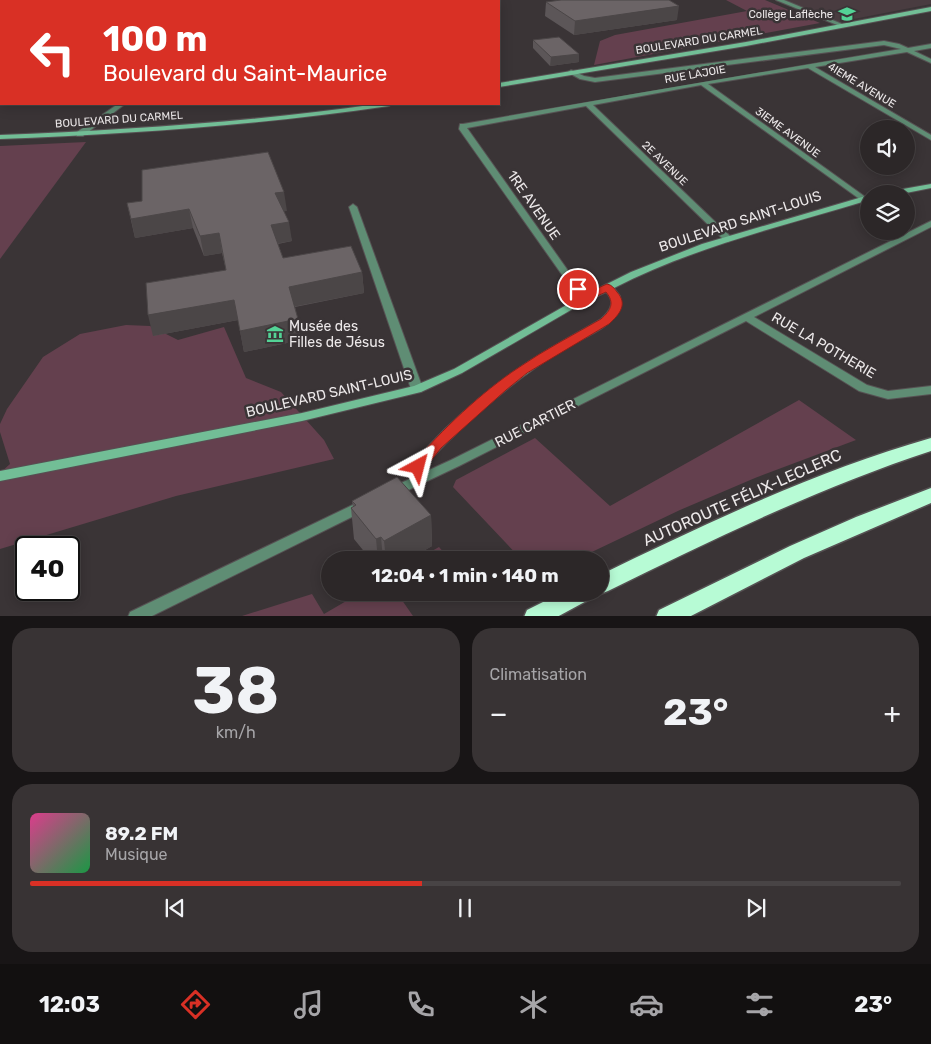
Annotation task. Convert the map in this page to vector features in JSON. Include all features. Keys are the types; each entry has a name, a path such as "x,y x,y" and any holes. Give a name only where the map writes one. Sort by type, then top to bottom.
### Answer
{"highway":[{"name":"AUTOROUTE FÉLIX-LECLERC","path":"609,581 780,500 854,470 931,444"},
{"path":"667,616 840,532 931,495"},
{"path":"536,616 566,601"}],"street":[{"path":"779,0 844,26"},
{"name":"BOULEVARD DU CARMEL","path":"500,84 844,26 931,9"},
{"path":"571,72 582,78 594,80 882,44 895,44 931,61"},
{"name":"RUE LAJOIE","path":"463,126 702,83 931,46"},
{"name":"4IEME AVENUE","path":"808,65 931,138"},
{"name":"3IEME AVENUE","path":"702,83 860,194"},
{"name":"2E AVENUE","path":"587,103 728,238"},
{"path":"80,134 121,105"},
{"name":"BOULEVARD DU CARMEL","path":"0,137 80,134 264,120 381,105"},
{"name":"1RE AVENUE","path":"463,126 463,129 573,284 588,297"},
{"path":"915,189 931,186"},
{"name":"BOULEVARD SAINT-LOUIS","path":"0,476 302,416 416,389 458,371 607,287 686,253 728,238 860,199"},
{"path":"353,207 416,389"},
{"name":"RUE CARTIER","path":"135,616 380,497 419,480 931,224"},
{"path":"419,480 418,470 420,462 501,387 522,370 614,314 617,298 607,287"},
{"name":"RUE LA POTHERIE","path":"746,317 850,381 872,391 888,395 931,390"}],"shaded area":[{"path":"726,0 765,0 820,23 594,65 600,41 615,35 747,11"},
{"name":"Collège Laflèche","path":"778,0 931,0 931,4 833,23"},
{"path":"86,142 0,259 0,146"},
{"path":"126,325 150,326 178,340 224,327 246,378 281,392 324,440 334,459 176,496 43,536 15,536 15,544 0,549 0,473 10,464 0,432 0,424 7,409 43,357 80,334"},
{"path":"799,400 856,440 755,478 680,510 594,551 513,551 453,487 456,480 535,438 610,506"},
{"path":"439,547 442,551 432,551"},
{"path":"312,594 324,614 346,601 403,601 413,616 242,616"}],"building":[{"path":"561,0 669,0 679,6 575,21 546,2"},
{"path":"559,37 579,54 551,57 533,40"},
{"path":"268,152 284,192 275,193 289,222 271,225 283,258 351,246 362,272 289,287 298,319 240,331 234,300 148,315 146,283 226,270 219,233 200,236 189,209 131,219 127,203 142,201 142,170"},
{"path":"397,477 431,515 384,541 381,537 376,539 351,508 356,505 352,501"}],"place":[{"name":"Collège Laflèche","path":"847,14"},
{"name":"Musée des Filles de Jésus","path":"275,334"}],"route":[{"path":"418,467 420,462 463,420 522,370 614,314 617,298 607,287 588,297 578,289"}]}
